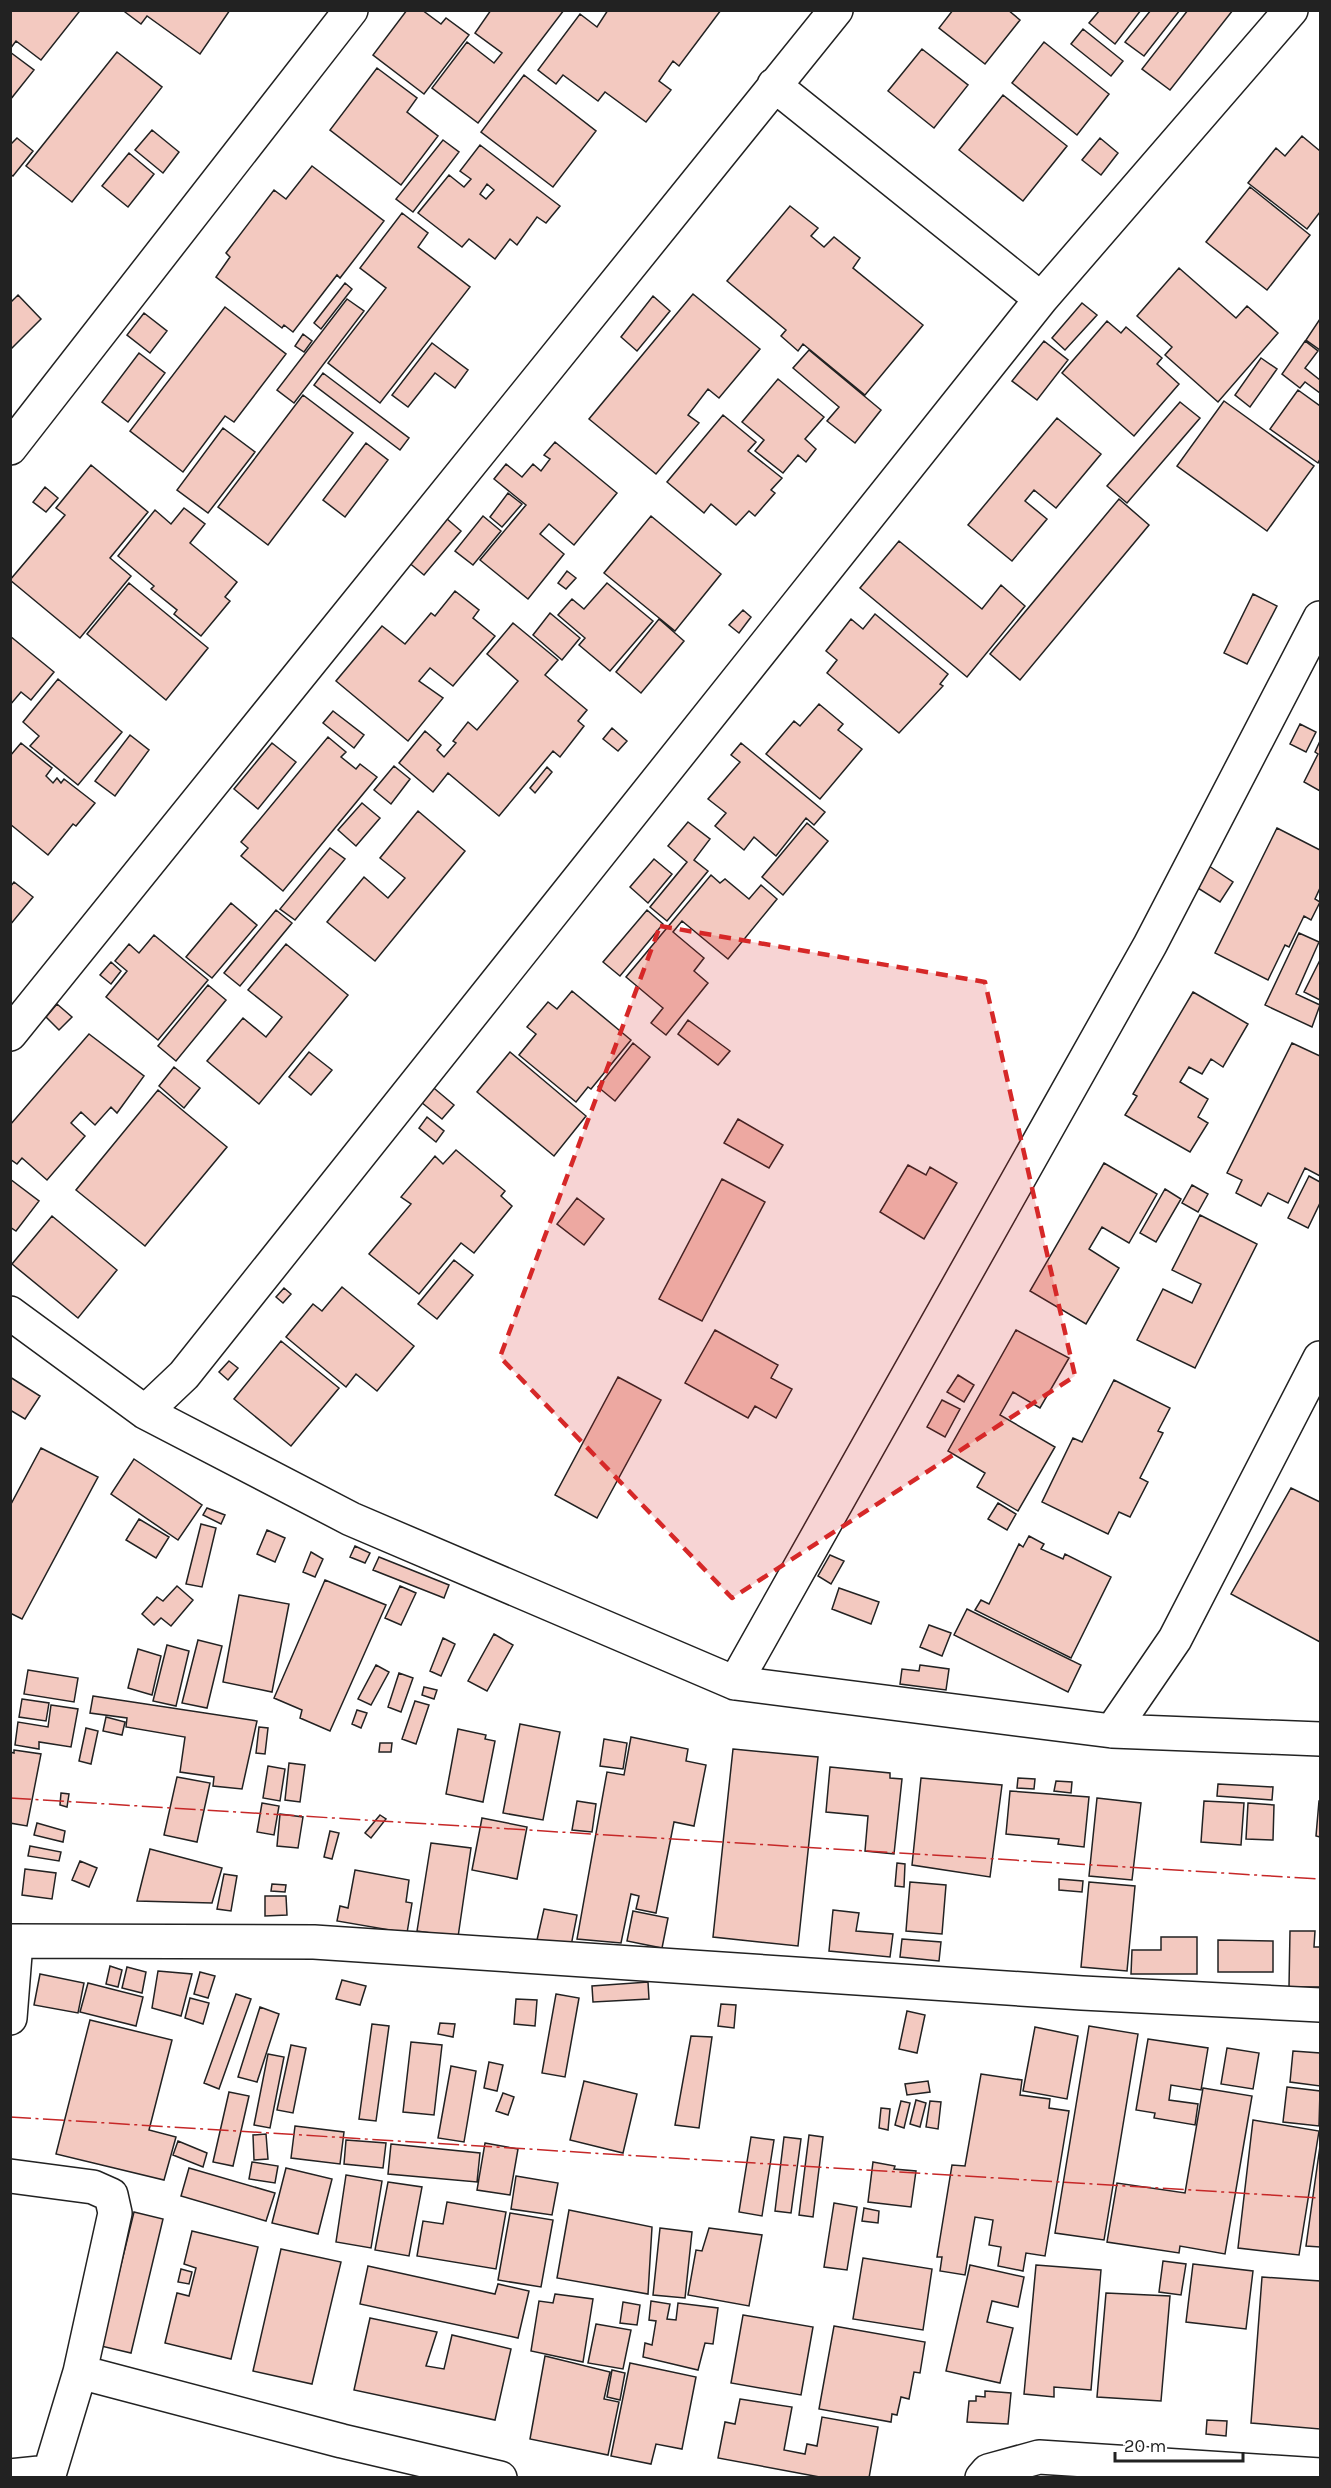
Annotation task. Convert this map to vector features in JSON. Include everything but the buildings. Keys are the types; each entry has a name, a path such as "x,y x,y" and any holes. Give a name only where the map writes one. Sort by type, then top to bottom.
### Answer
{"street":[{"path":"10,448 351,10"},
{"path":"10,1034 836,10"},
{"path":"145,1412 184,1375 1041,298 1291,10"},
{"path":"774,85 1041,298"},
{"path":"735,1683 1150,945 1320,618"},
{"path":"10,1313 145,1412 351,1519 735,1683 1112,1731 1320,1739"},
{"path":"1112,1731 1175,1639 1320,1358"},
{"path":"10,2018 13,1942 314,1942 1082,1993 1320,2005"},
{"path":"10,2176 93,2187 111,2195 115,2213 80,2373 49,2475 10,2476"},
{"path":"80,2373 330,2438 500,2478"},
{"path":"982,2478 988,2471 1039,2457 1320,2475"}],"highlighted area":[{"path":"660,926 985,982 1075,1376 732,1598 500,1357"}],"power":[{"path":"10,1798 1320,1879"},
{"path":"10,2117 1320,2198"}]}
